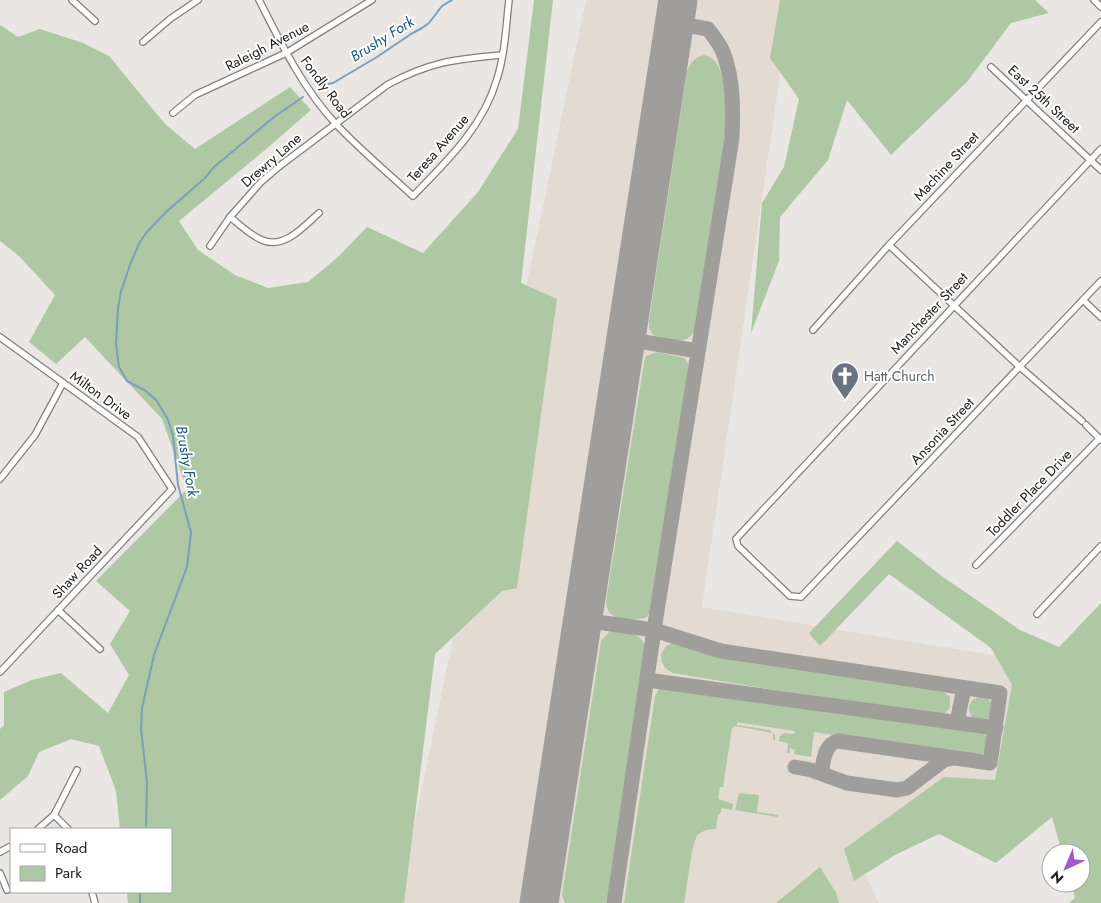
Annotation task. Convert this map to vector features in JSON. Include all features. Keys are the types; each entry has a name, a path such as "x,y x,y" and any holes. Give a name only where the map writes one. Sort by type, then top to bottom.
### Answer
{"street":[{"path":"72,0 95,21"},
{"path":"143,42 170,19 198,0"},
{"name":"Fondly Road","path":"259,0 286,53 306,85 335,123 413,196"},
{"name":"Raleigh Avenue","path":"173,113 195,96 286,53 372,0"},
{"name":"Teresa Avenue","path":"413,196 476,126 492,96 498,78 509,0"},
{"path":"1094,0 1101,7"},
{"name":"Machine Street","path":"813,330 889,245 1101,22"},
{"name":"Drewry Lane","path":"210,246 230,217 261,182 335,123 387,85 420,68 448,60 502,55"},
{"name":"East 25th Street","path":"991,67 1101,170"},
{"name":"Manchester Street","path":"801,597 790,596 738,546 736,539 1101,149"},
{"path":"230,217 261,240 277,242 287,239 319,213"},
{"path":"889,245 1100,439"},
{"name":"Ansonia Street","path":"801,597 1101,281"},
{"path":"1083,300 1101,317"},
{"name":"Milton Drive","path":"0,337 138,437 172,489"},
{"path":"0,479 35,434 63,383"},
{"name":"Toddler Place Drive","path":"976,565 1100,439"},
{"name":"Shaw Road","path":"0,672 172,489"},
{"path":"1037,614 1101,546"},
{"path":"58,610 100,649"},
{"path":"39,828 54,815 77,770"},
{"path":"54,815 67,828"},
{"path":"0,873 7,890"}],"shaded area":[{"path":"586,0 791,0 702,607 1029,661 992,790 862,867 879,903 398,903"}],"green space":[{"path":"534,0 553,0 521,283 557,299 517,588 502,591 435,654 404,903 128,903 127,893 172,893 172,828 120,828 116,791 99,746 71,739 39,752 28,776 0,800 0,729 4,725 4,692 32,680 61,673 108,713 129,675 110,644 130,611 96,581 187,489 162,419 85,337 56,364 29,342 55,295 19,256 0,241 0,25 18,37 40,29 83,43 109,56 165,124 195,149 290,87 311,110 179,221 198,250 235,275 268,288 308,282 338,257 367,227 423,253 478,192 518,129"},
{"path":"780,0 1035,0 1049,13 1011,23 967,82 891,155 847,100 828,160 780,217 779,261 751,333 762,203 784,167 799,99 770,58"},
{"path":"704,55 715,61 721,73 726,103 725,135 695,330 687,339 677,340 653,335 649,328 649,321 687,71 693,61"},
{"path":"657,352 684,358 688,364 688,371 651,610 647,617 644,618 624,619 610,614 606,601 644,363 646,356"},
{"path":"897,541 943,577 1020,630 1059,647 1101,603 1101,903 1069,903 1075,898 1074,893 1091,893 1091,843 1059,843 1052,817 996,863 939,834 895,855 854,881 844,849 944,777 995,780 1012,685 991,648 889,574 820,646 809,633"},
{"path":"610,631 637,636 644,643 645,649 609,896 606,903 565,903 562,895 601,641"},
{"path":"672,643 687,645 737,661 943,692 950,697 950,708 944,714 936,713 673,673 664,666 661,658 664,650"},
{"path":"666,684 975,729 985,735 988,745 982,754 962,756 814,732 811,757 794,754 795,750 790,748 790,753 787,753 788,743 779,741 780,736 784,733 794,734 795,731 737,722 737,725 770,730 773,733 735,726 732,728 723,787 720,787 718,799 733,804 732,810 722,808 720,814 718,814 716,829 706,830 697,835 692,851 684,903 624,903 655,696 659,689"},
{"path":"981,697 989,701 993,709 989,717 981,721 973,717 969,709 973,701"},
{"path":"739,793 759,795 757,812 778,815 778,817 735,810"},
{"path":"820,867 836,893 839,903 776,903"}],"waterway":[{"name":"Brushy Fork","path":"318,86 333,83 377,57 429,23 442,6 452,0"},
{"name":"Brushy Fork","path":"146,828 147,782 141,729 142,708 154,655 187,567 191,532 178,485 173,436 168,420 157,401 146,391 127,381 119,367 116,344 121,291 131,262 146,233 166,212 205,178 214,167 274,117 303,97"},
{"name":"Brushy Fork","path":"140,893 140,903"}],"taxiway":[{"path":"614,903 654,630 732,138 731,84 722,49 708,29 674,23"},
{"path":"626,339 698,351"},
{"path":"583,620 654,630 721,651 1000,693 990,763 838,741 827,749 821,773"},
{"path":"647,680 996,728"},
{"path":"957,722 964,688"},
{"path":"795,767 811,770 847,783 897,790 907,788 944,760 953,758"}],"runway":[{"path":"539,903 678,0"}],"place":[{"name":"Hatt Church","path":"845,400"}]}
